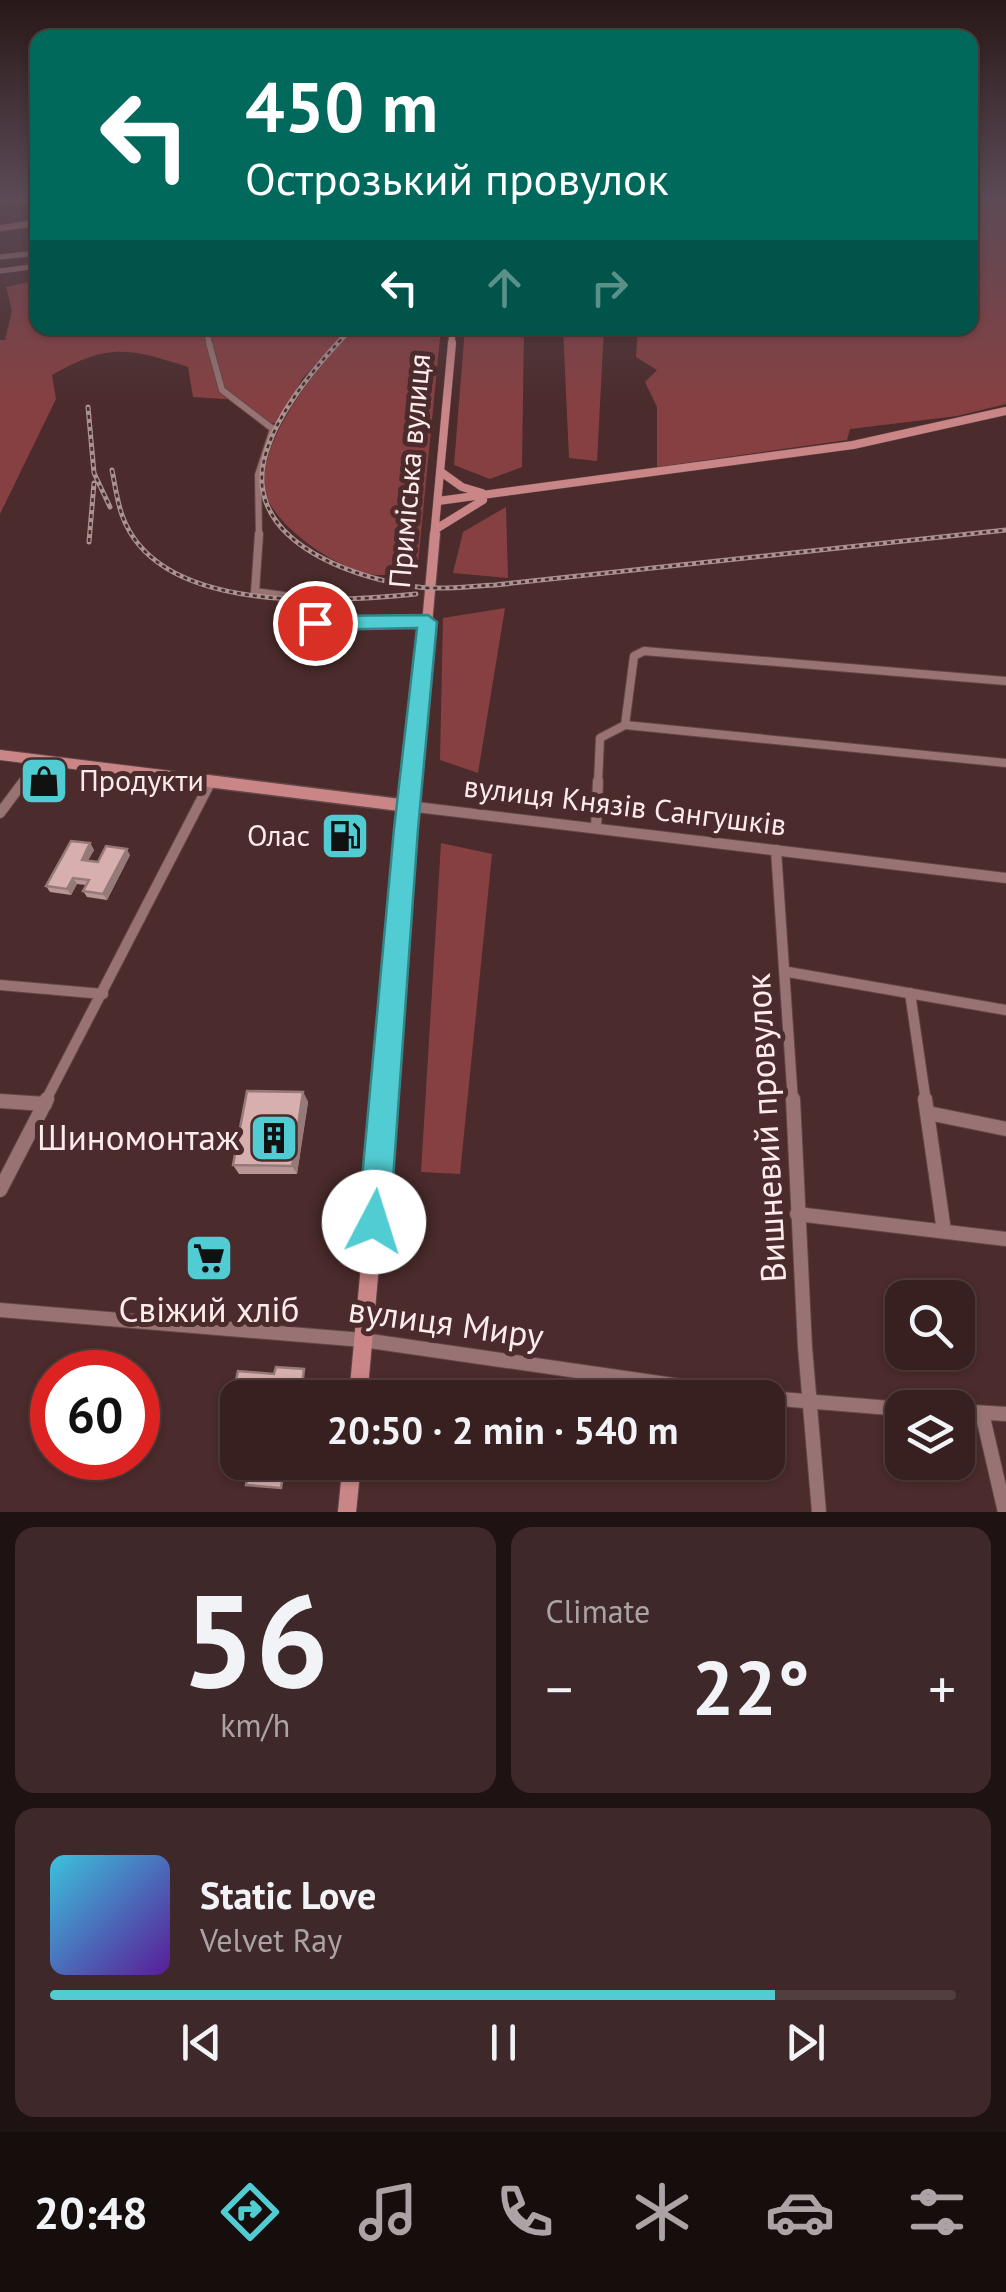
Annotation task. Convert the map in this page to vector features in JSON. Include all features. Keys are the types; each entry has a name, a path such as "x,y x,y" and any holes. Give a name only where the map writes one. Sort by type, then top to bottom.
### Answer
{"main road":[{"name":"Приміська вулиця","path":"360,1380 452,335"},
{"path":"438,501 852,445 1006,411"},
{"path":"441,472 462,487 502,494"},
{"path":"436,528 470,506 502,494"},
{"name":"вулиця Князів Сангушків","path":"0,756 408,806"},
{"path":"347,1512 350,1480"}],"street":[{"path":"0,271 26,268"},
{"path":"207,335 222,390 272,429 258,475 261,508 255,592 284,596 278,624 428,622"},
{"path":"625,725 634,656 652,650 1006,681"},
{"path":"596,828 600,738 625,725 1006,763"},
{"path":"0,812 39,760"},
{"path":"0,1190 211,781"},
{"name":"вулиця Князів Сангушків","path":"408,806 1006,878"},
{"name":"Вишневий провулок","path":"776,850 788,972 807,1404 819,1512"},
{"path":"788,972 1006,1010"},
{"path":"0,985 103,994"},
{"path":"910,993 944,1231"},
{"path":"0,1101 45,1104"},
{"path":"928,1112 1006,1129"},
{"path":"797,1214 1006,1239"},
{"name":"вулиця Миру","path":"0,1310 364,1340 641,1380"},
{"name":"вулиця Миру","path":"785,1401 885,1408"},
{"path":"975,1413 1006,1414"},
{"path":"982,1413 1005,1512"}],"shaded area":[{"path":"978,268 1006,268 1006,404 957,416 850,429 847,440 657,467 657,407 645,382 657,370 636,357 638,335 978,335"},
{"path":"30,282 30,335 343,335 302,379 279,424 266,422 238,400 193,397 188,367 149,356 104,353 52,375 56,399 0,514 0,340 5,340 12,311 6,287"},
{"path":"348,335 440,335 418,563 400,571 387,575 367,573 330,558 293,531 268,501 264,486 272,444 296,400"},
{"path":"464,335 524,335 522,467 490,479 454,465"},
{"path":"563,335 604,335 597,461 569,458"},
{"path":"506,507 508,578 453,573 463,532"},
{"path":"505,608 478,773 440,760 443,618"},
{"path":"441,843 492,854 460,1174 421,1172"}],"building":[{"path":"71,841 90,843 82,860 98,862 106,846 127,849 103,894 83,891 89,880 73,878 67,889 46,886"},
{"name":"Шиномонтаж","path":"247,1091 303,1092 292,1166 233,1165"},
{"path":"276,1367 304,1369 303,1380 236,1380 238,1371 274,1374"},
{"path":"247,1480 282,1480 281,1488 246,1485"}],"railway":[{"path":"346,335 308,379 280,421 263,464 262,484 268,507 281,527 300,544 322,558 372,577 428,588 495,585 1006,530"},
{"path":"88,407 94,473 110,507"},
{"path":"112,470 122,515 142,548 171,571 209,586 251,595 340,599 416,594"},
{"path":"89,542 94,483"}],"place":[{"name":"Продукти","path":"44,781"},
{"name":"Олас","path":"345,836"},
{"name":"Шиномонтаж","path":"274,1138"},
{"name":"Свіжий хліб","path":"209,1258"}],"route":[{"path":"315,623 428,622 406,829 374,1222"}]}
